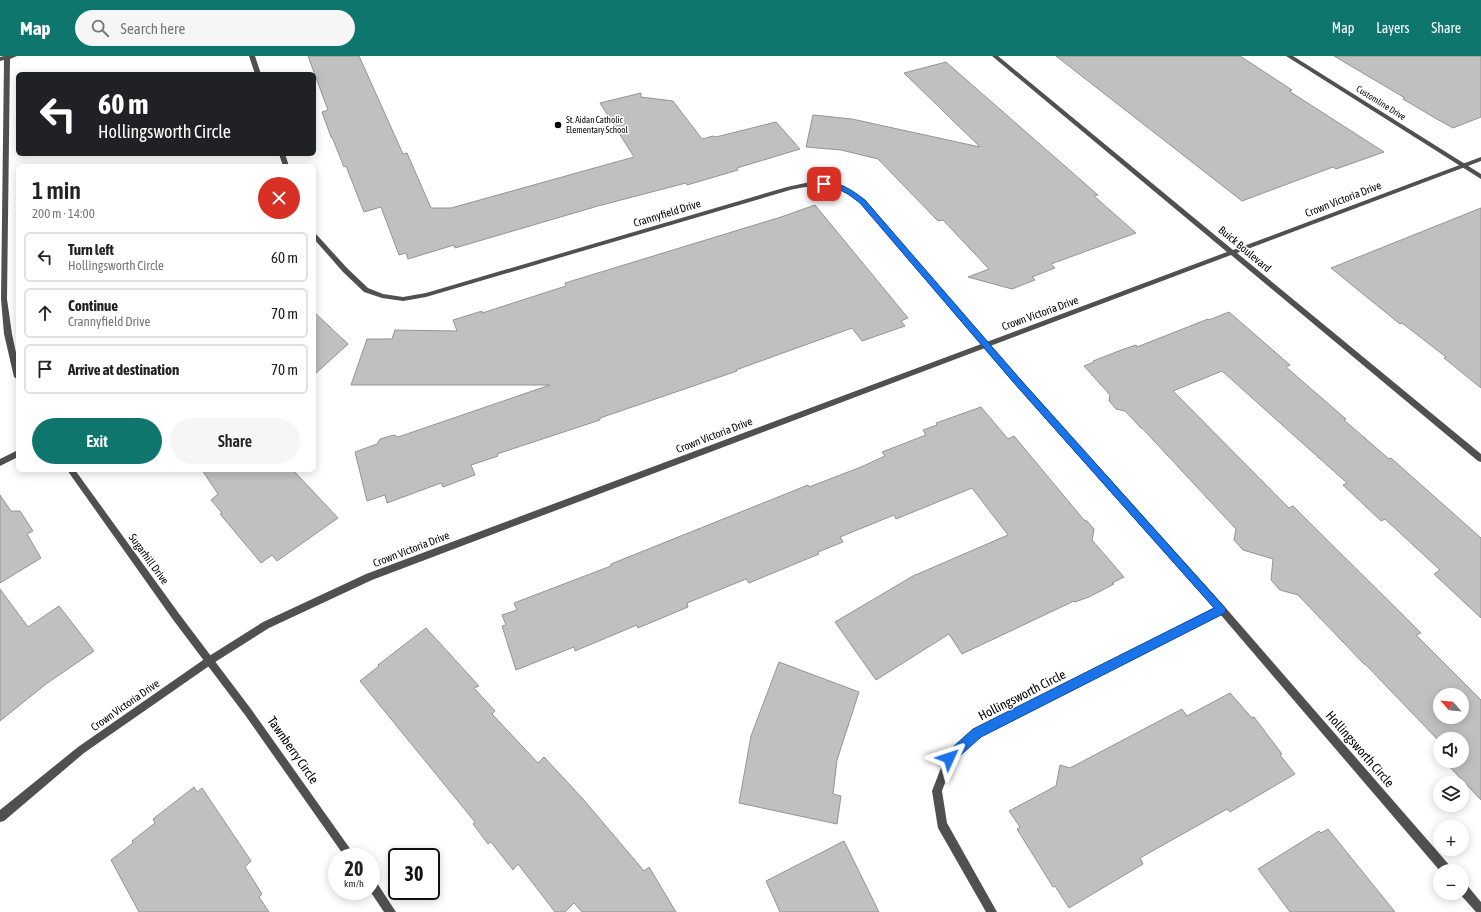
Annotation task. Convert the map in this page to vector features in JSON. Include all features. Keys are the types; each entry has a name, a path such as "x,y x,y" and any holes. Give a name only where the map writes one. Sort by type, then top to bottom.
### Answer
{"street":[{"path":"0,59 10,56 4,299 8,334 16,368"},
{"path":"252,56 257,72"},
{"name":"Buick Boulevard","path":"994,56 1481,459"},
{"name":"Customline Drive","path":"1289,56 1481,177"},
{"name":"Crown Victoria Drive","path":"0,817 81,750 209,661 266,625 369,577 1481,159"},
{"name":"Crannyfield Drive","path":"316,237 345,270 366,290 382,296 403,299 426,296 788,188 815,183 834,184 850,192 862,201 986,344"},
{"name":"Hollingsworth Circle","path":"986,344 1017,381 1221,609 1441,864"},
{"path":"0,463 16,454"},
{"name":"Sugarhill Drive","path":"72,472 209,661"},
{"name":"Hollingsworth Circle","path":"992,912 942,824 937,791 949,758 977,733 1221,609"},
{"name":"Tawnberry Circle","path":"209,661 248,712 345,848"},
{"path":"1469,896 1481,910"},
{"path":"380,897 391,912"}],"building":[{"path":"308,56 359,56 403,154 407,153 431,208 451,208 634,157 600,103 641,93 641,97 673,101 702,139 776,122 800,149 687,185 686,183 598,206 455,248 454,245 408,259 406,253 399,255 381,207 364,212 346,166 344,167 331,137 322,112 328,110 316,78 316,72 314,72"},
{"path":"1056,56 1240,56 1292,90 1289,91 1384,152 1336,169 1333,167 1242,201"},
{"path":"1334,56 1481,56 1481,117 1453,128"},
{"path":"946,62 1098,195 1094,196 1136,233 1051,264 1055,268 1032,277 1035,280 1012,289 968,277 989,269 943,220 938,221 878,159 841,150 806,147 813,115 852,119 980,147 904,73"},
{"path":"815,205 908,318 901,321 905,326 862,341 852,328 736,370 737,371 600,418 600,420 497,454 498,456 471,465 475,475 443,487 441,483 387,503 385,495 367,501 355,452 377,444 380,439 394,435 398,437 550,385 351,385 367,339 392,339 395,330 457,331 453,320 482,311 482,313 566,286 565,283 781,217"},
{"path":"1481,208 1481,388 1444,358 1446,357 1402,323 1400,324 1331,268"},
{"path":"1229,312 1290,365 1286,367 1346,419 1344,420 1389,459 1391,458 1481,538 1481,618 1434,574 1440,570 1385,519 1381,521 1343,485 1347,483 1222,371 1173,391 1289,508 1293,506 1421,633 1416,635 1469,688 1481,700 1481,800 1469,787 1469,776 1458,776 1451,768 1469,768 1469,732 1433,732 1433,735 1298,595 1280,590 1271,580 1273,559 1243,550 1234,540 1236,529 1125,411 1116,409 1109,401 1110,395 1084,366 1124,349 1136,345 1137,347 1208,319 1209,320"},
{"path":"316,314 348,344 316,373"},
{"path":"981,407 1008,439 1014,436 1084,520 1087,521 1094,529 1092,540 1124,577 1089,597 1075,602 1074,601 962,654 949,634 876,680 835,622 913,576 1008,535 972,488 896,519 894,515 840,537 843,542 818,552 819,554 749,583 746,579 687,603 688,607 638,628 637,625 575,651 574,647 516,670 502,626 506,625 502,615 517,610 514,603 611,566 611,564 808,485 809,487 861,467 885,456 882,452 926,435 923,430 937,425 936,423"},
{"path":"203,472 295,472 338,518 277,561 272,555 261,563 220,514 222,513 211,500 218,494"},
{"path":"0,495 11,511 20,511 33,531 27,534 41,558 0,583"},
{"path":"0,589 28,627 59,606 94,651 46,684 0,721"},
{"path":"426,628 479,686 474,688 495,711 492,714 538,763 544,757 583,799 644,871 649,867 676,912 582,912 574,903 565,912 555,912 518,864 513,870 491,842 488,844 473,824 475,822 360,681 379,666 378,665"},
{"path":"779,662 859,692 837,760 833,794 841,796 837,824 739,803 751,736"},
{"path":"1230,693 1252,718 1254,717 1295,774 1230,812 1227,809 1140,858 1143,864 1069,908 1055,886 1053,887 1017,829 1020,827 1009,811 1056,786 1060,765 1070,768 1182,709 1187,716"},
{"path":"194,787 197,792 202,788 251,861 245,867 262,894 259,897 269,912 139,912 111,860 155,823 153,819"},
{"path":"1328,829 1395,912 1290,912 1258,869 1319,831 1321,833"},
{"path":"844,841 879,912 780,912 766,881"}],"place":[{"name":"St. Aidan Catholic Elementary School","path":"558,125"}],"route":[{"path":"824,184 834,184 850,192 862,201 967,321 1017,381 1221,609 977,733 949,758"}]}
